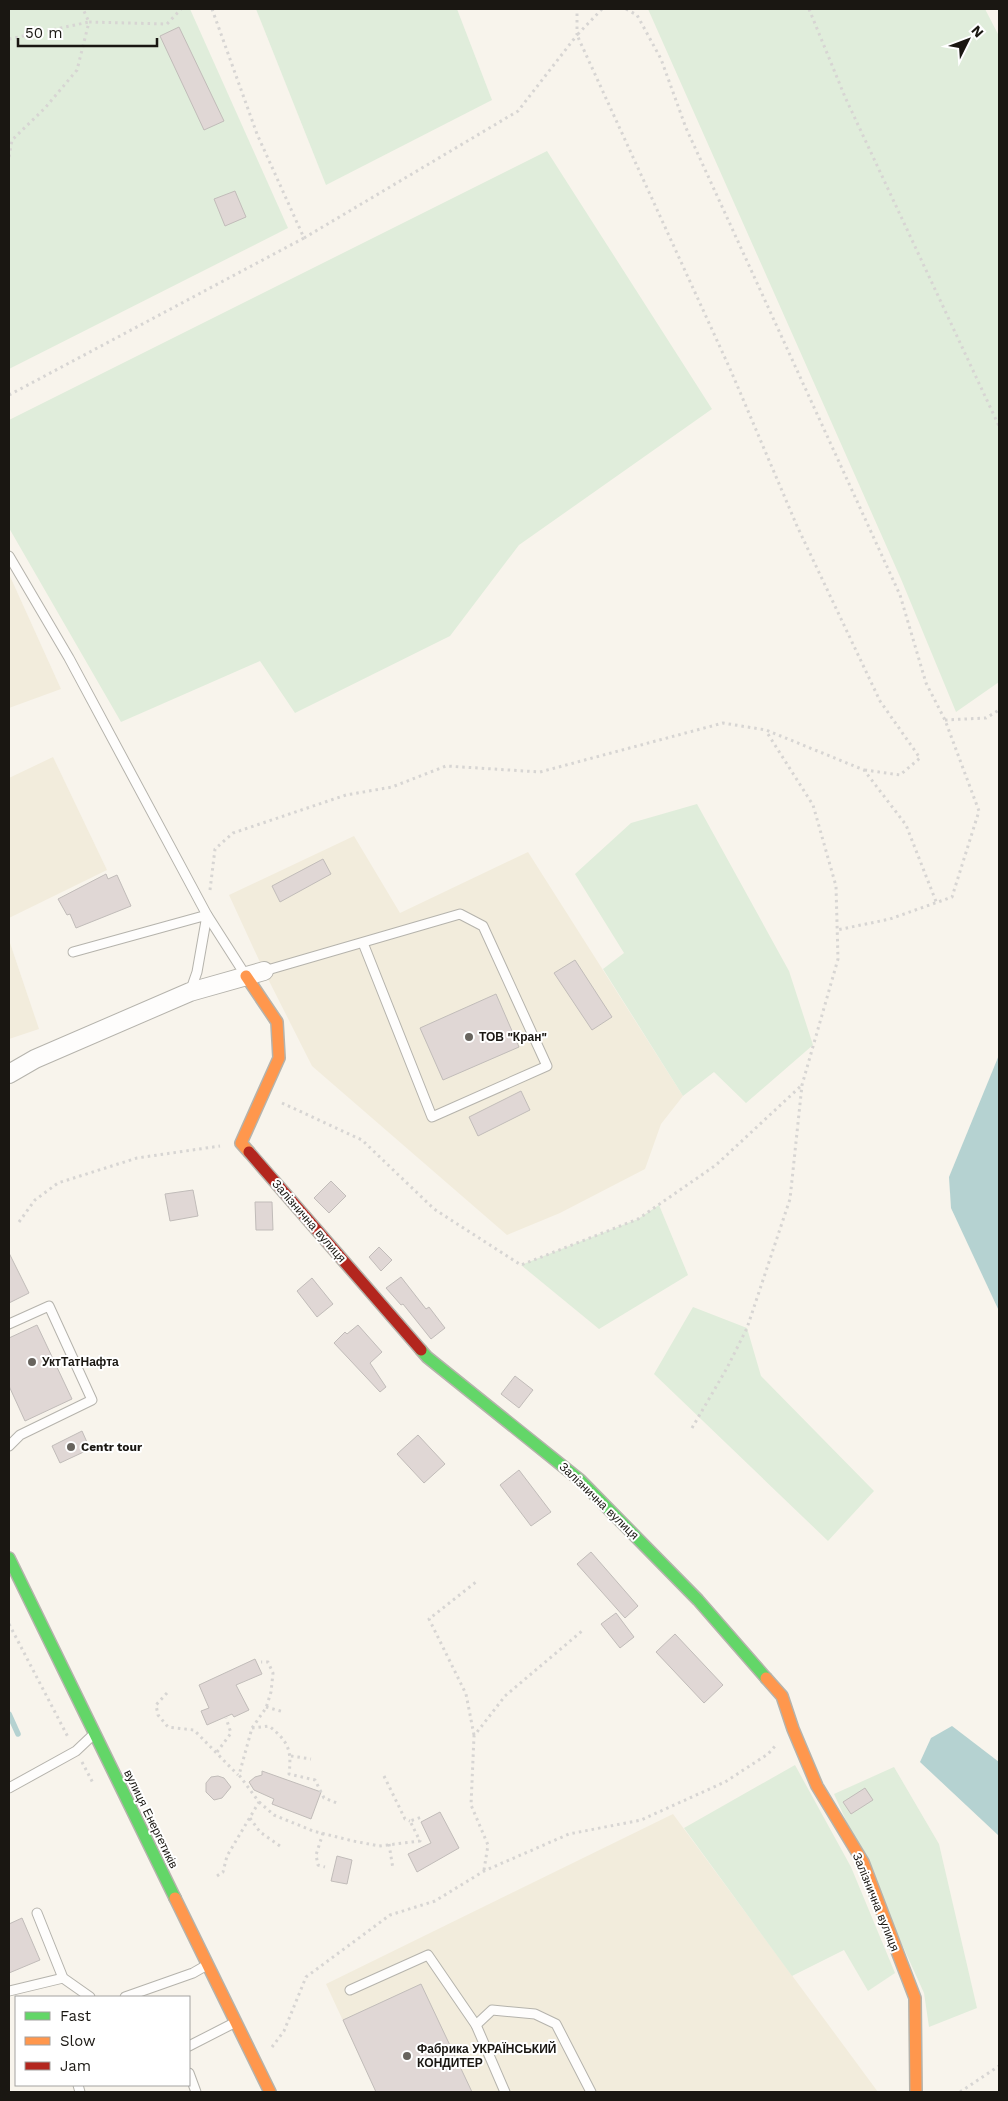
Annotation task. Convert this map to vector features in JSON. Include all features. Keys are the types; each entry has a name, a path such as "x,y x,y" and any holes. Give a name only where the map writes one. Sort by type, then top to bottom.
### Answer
{"street":[{"path":"9,1074 35,1059 190,992 264,971"},
{"path":"241,1143 280,1058 277,1022 246,976"},
{"name":"Залізнична вулиця","path":"241,1143 427,1357 580,1480 698,1600 782,1696 793,1729 817,1786 863,1862 915,1998 916,2092"},
{"name":"вулиця Енергетиків","path":"9,1558 270,2092"}],"lane":[{"path":"9,556 69,658 207,915 246,976"},
{"path":"264,971 460,914 483,926 547,1066 432,1117 363,943"},
{"path":"73,952 207,915"},
{"path":"190,992 197,972 207,915"},
{"path":"9,1324 49,1306 92,1400 20,1435 9,1446"},
{"path":"9,1788 76,1752 94,1734"},
{"path":"38,1913 63,1978 89,1996"},
{"path":"350,1990 428,1955 476,2026 505,2092"},
{"path":"128,1996 193,1973 207,1964"},
{"path":"9,1991 63,1978"},
{"path":"476,2026 492,2010 535,2014 556,2024 591,2092"},
{"path":"190,2045 236,2022"},
{"path":"190,2076 196,2092"}],"path":[{"path":"9,157 12,140 45,108 77,70 89,22 83,9"},
{"path":"9,39 89,22 167,24 181,9"},
{"path":"212,9 257,134 304,238"},
{"path":"572,9 576,16"},
{"path":"207,915 215,848 233,833 346,795 392,787 446,766 540,772 723,724 766,730 864,770 900,775 920,758 880,701 797,526 731,371 577,35 577,9"},
{"path":"9,395 304,238 518,111 577,35 602,9"},
{"path":"626,9 637,15 661,59 690,136 900,595 926,683 945,720 979,811 952,897 937,904 890,919 837,930"},
{"path":"809,9 845,97 999,426"},
{"path":"945,720 986,718 999,710"},
{"path":"692,1428 727,1368 746,1328 790,1199 802,1085 838,959 836,886 813,805 766,730"},
{"path":"864,770 906,825 937,904"},
{"path":"263,1094 362,1140 434,1209 520,1265 638,1219 716,1165 802,1085"},
{"path":"19,1222 35,1200 58,1183 137,1158 241,1143"},
{"path":"476,1582 429,1619 466,1694 474,1736 470,1805 488,1845 484,1871"},
{"path":"474,1736 504,1696 582,1631"},
{"path":"238,1775 252,1728 266,1706 271,1692 273,1673 268,1662 261,1662"},
{"path":"167,1693 156,1705 158,1715 168,1727 194,1730 238,1775 259,1802 274,1814 323,1833 380,1846 420,1841 410,1821 405,1819 384,1776"},
{"path":"266,1706 284,1712"},
{"path":"217,1752 231,1733 226,1718"},
{"path":"252,1728 269,1726 283,1737 291,1756 290,1774 315,1780 324,1798 337,1803"},
{"path":"257,2068 284,2031 306,1977 390,1915 434,1901 484,1871 569,1834 640,1820 725,1782 768,1754 793,1729"},
{"path":"291,1756 311,1759"},
{"path":"217,1876 223,1872 227,1856 259,1802"},
{"path":"410,1821 422,1816"},
{"path":"250,1818 260,1832 280,1846"},
{"path":"323,1833 316,1855 318,1865 326,1867"},
{"path":"389,1844 392,1869"},
{"path":"960,2092 999,2066"}],"shaded area":[{"path":"9,574 61,689 9,708"},
{"path":"53,757 107,870 9,918 9,778"},
{"name":"ТОВ \"Кран\"","path":"354,836 400,913 528,852 683,1096 661,1124 645,1169 560,1213 507,1235 312,1066 264,971 229,895"},
{"path":"9,940 39,1029 9,1039"},
{"path":"673,1814 878,2092 376,2092 326,1984"}],"green space":[{"path":"9,9 190,9 288,228 9,369"},
{"path":"256,9 457,9 492,100 326,185"},
{"path":"648,9 985,9 999,36 999,682 956,712 901,579"},
{"path":"547,151 712,409 519,545 450,636 295,713 260,661 121,722 9,528 9,420"},
{"path":"697,804 789,971 813,1045 746,1103 714,1072 683,1096 603,969 624,953 575,874 631,823"},
{"path":"659,1205 688,1275 599,1329 521,1265 638,1219"},
{"path":"693,1307 747,1328 761,1376 874,1491 828,1541 654,1374"},
{"path":"795,1765 851,1867 895,1973 868,1991 844,1950 792,1976 684,1828"},
{"path":"894,1767 939,1844 977,2008 929,2027 924,1993 834,1794"}],"water":[{"path":"999,1055 999,1311 951,1208 949,1177"},
{"path":"952,1726 999,1762 999,1836 920,1762 931,1738"}],"building":[{"path":"179,27 224,121 204,130 160,36"},
{"path":"235,191 246,217 225,226 214,199"},
{"path":"323,859 331,874 280,902 272,886"},
{"path":"106,874 108,879 117,875 131,906 76,928 70,914 67,915 58,899"},
{"path":"575,960 612,1017 592,1030 554,973"},
{"name":"ТОВ \"Кран\"","path":"496,994 519,1047 443,1080 420,1028"},
{"path":"521,1091 530,1110 478,1136 469,1117"},
{"path":"331,1181 346,1196 329,1213 314,1198"},
{"path":"193,1190 198,1216 170,1221 165,1194"},
{"path":"255,1202 272,1202 273,1230 256,1230"},
{"path":"379,1247 392,1260 381,1271 369,1257"},
{"path":"9,1253 29,1293 9,1303"},
{"path":"401,1277 426,1309 429,1307 445,1328 431,1339 403,1304 401,1305 386,1288"},
{"path":"312,1278 333,1304 317,1317 297,1291"},
{"name":"УктТатНафта","path":"37,1325 72,1399 25,1421 9,1386 9,1338"},
{"path":"358,1325 382,1352 370,1363 386,1387 380,1392 334,1343 345,1332 347,1334"},
{"path":"515,1376 533,1390 519,1408 501,1394"},
{"name":"Centr tour","path":"82,1431 90,1449 60,1463 52,1446"},
{"path":"418,1435 445,1464 424,1483 397,1454"},
{"path":"519,1470 551,1512 531,1526 500,1485"},
{"path":"591,1552 638,1606 625,1618 577,1564"},
{"path":"616,1613 634,1637 620,1648 601,1624"},
{"path":"675,1634 723,1685 704,1703 656,1652"},
{"path":"255,1659 262,1674 236,1685 249,1710 234,1717 232,1714 207,1725 201,1711 209,1708 199,1685"},
{"path":"262,1771 321,1792 311,1819 272,1804 274,1799 254,1790 249,1782 255,1777 262,1775"},
{"path":"218,1776 224,1778 231,1787 222,1798 214,1800 206,1792 206,1783 211,1777"},
{"path":"865,1788 873,1800 851,1814 843,1802"},
{"path":"440,1812 459,1848 417,1872 408,1854 431,1843 421,1822"},
{"path":"337,1856 352,1860 347,1884 331,1881"},
{"path":"22,1918 40,1960 9,1973 9,1924"},
{"name":"Фабрика УКРАЇНСЬКИЙ КОНДИТЕР","path":"421,1984 472,2092 376,2092 343,2020"}],"waterway":[{"path":"9,1714 18,1734"}],"traffic: fast":[{"path":"421,1350 427,1357 580,1480 698,1600 766,1678"},
{"path":"9,1558 175,1898"}],"traffic: slow":[{"path":"246,976 277,1022 279,1058 241,1143 249,1152"},
{"path":"766,1678 782,1696 793,1729 817,1786 863,1862 915,1998 916,2092"},
{"path":"175,1898 270,2092"}],"traffic: jam":[{"path":"249,1152 421,1350"}],"place":[{"name":"ТОВ \"Кран\"","path":"469,1037"},
{"name":"УктТатНафта","path":"32,1362"},
{"name":"Centr tour","path":"71,1447"},
{"name":"Фабрика УКРАЇНСЬКИЙ КОНДИТЕР","path":"407,2056"}]}
